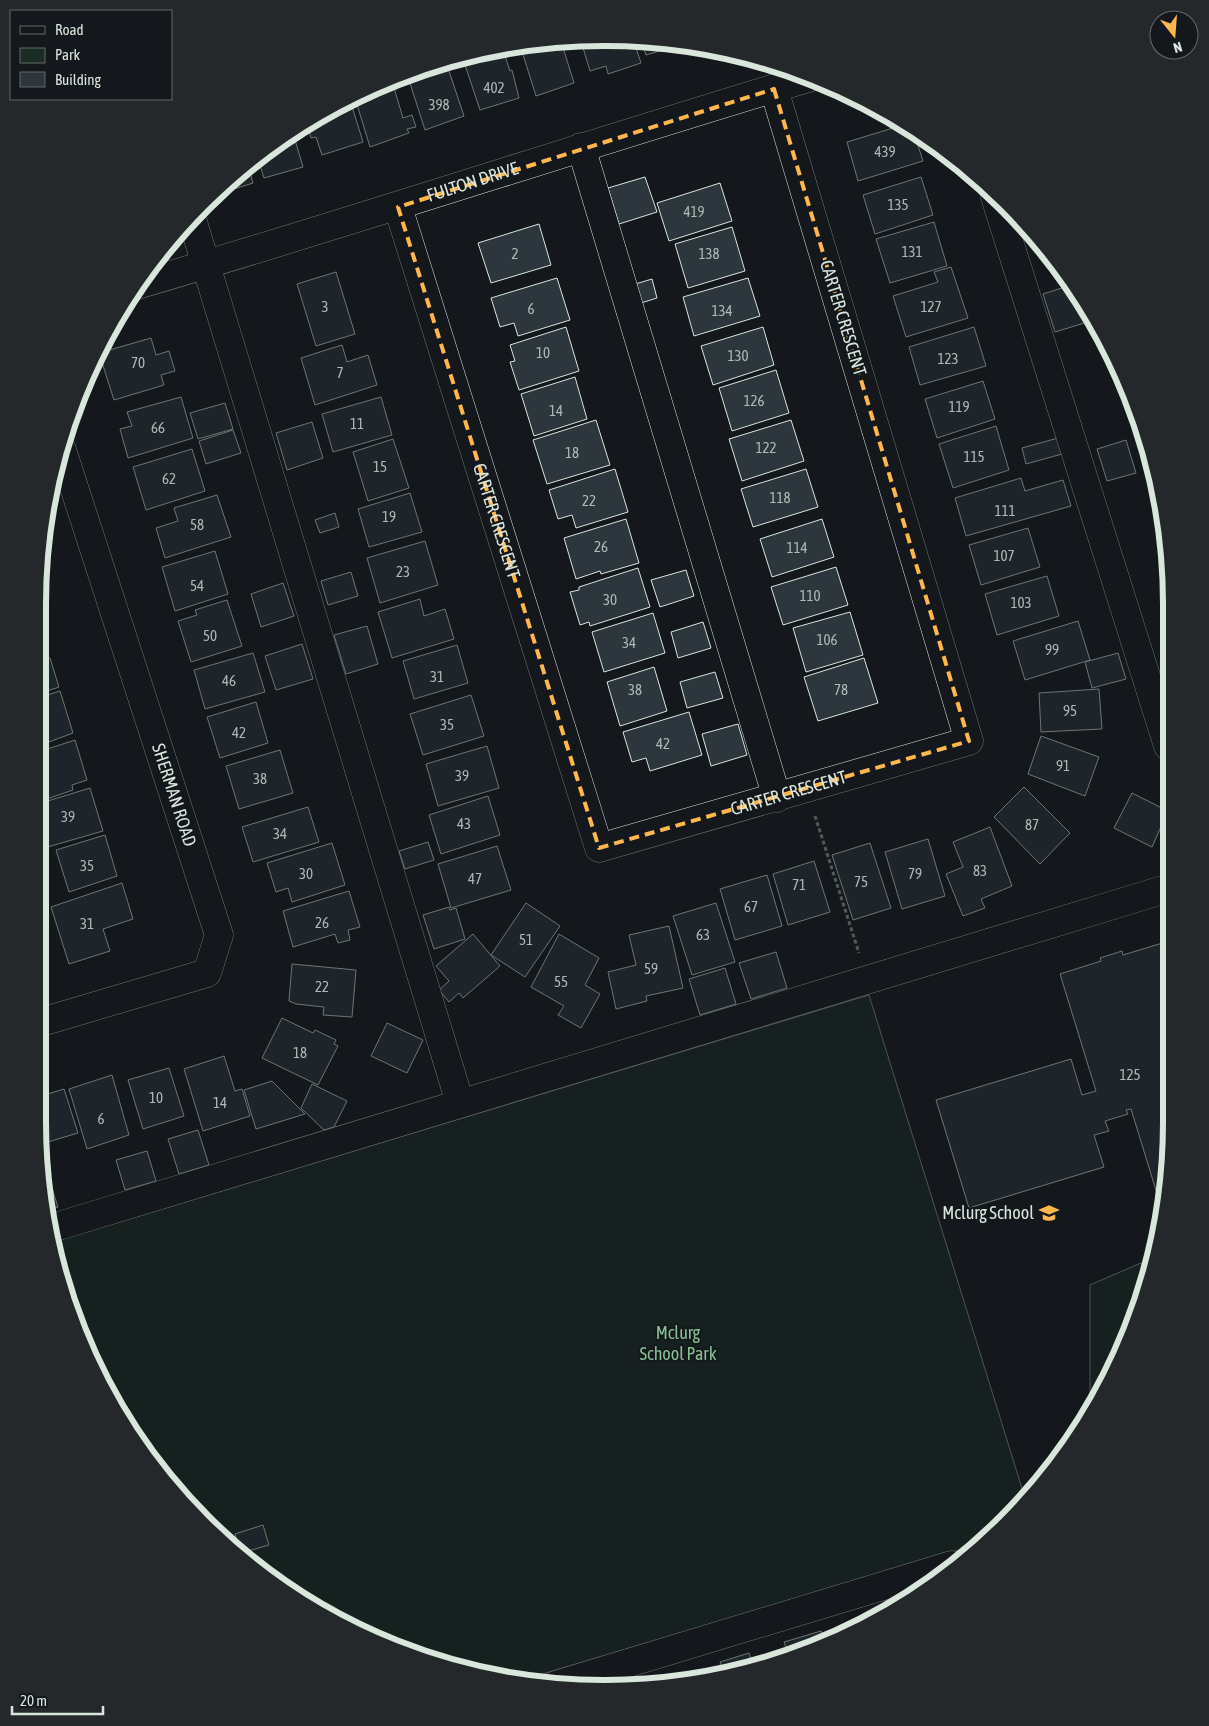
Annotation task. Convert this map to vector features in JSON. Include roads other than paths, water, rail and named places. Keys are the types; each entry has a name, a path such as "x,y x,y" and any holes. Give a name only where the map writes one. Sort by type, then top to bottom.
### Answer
{"street":[{"name":"FULTON DRIVE","path":"150,281 398,206 581,146 797,81"},
{"name":"CARTER CRESCENT","path":"398,206 599,848 969,741 774,88"},
{"path":"581,146 777,798"},
{"path":"999,210 1163,730"},
{"path":"194,226 460,1103"},
{"name":"SHERMAN ROAD","path":"46,1021 207,973 219,935 65,460"},
{"path":"56,1227 1163,890"},
{"path":"575,1679 936,1570"}],"place":[{"name":"Mclurg School","path":"1049,1213"}],"park label":[{"name":"Mclurg School Park","path":"678,1344"}]}
